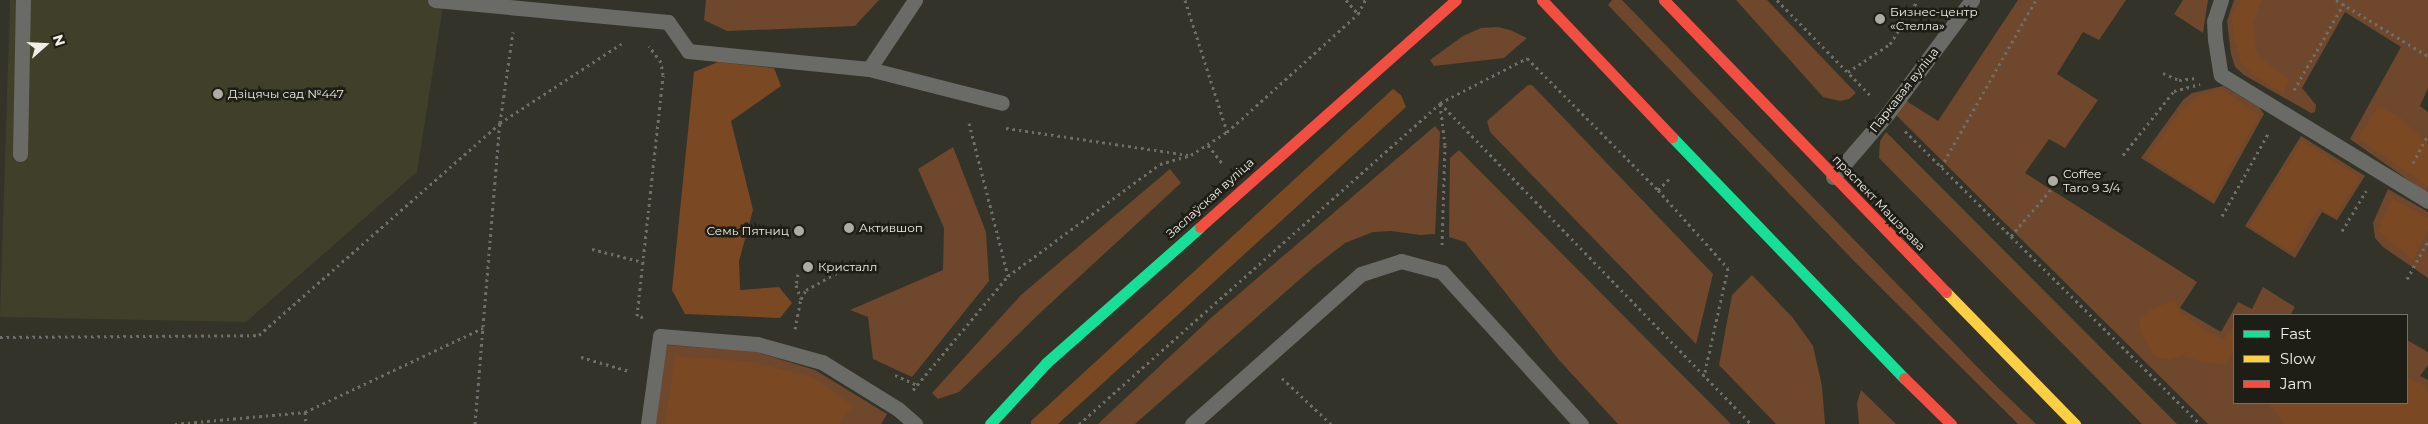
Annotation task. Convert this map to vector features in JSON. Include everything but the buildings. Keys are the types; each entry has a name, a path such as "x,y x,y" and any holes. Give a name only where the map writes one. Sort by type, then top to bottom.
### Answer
{"main road":[{"name":"Заслаўская вуліца","path":"990,424 1053,357 1456,0"},
{"path":"1542,0 1838,311 1951,424"},
{"name":"праспект Машэрава","path":"1664,0 2075,424"}],"lane":[{"path":"20,154 23,0"},
{"path":"435,0 668,22 688,51 868,69 1002,102"},
{"path":"868,69 915,0"},
{"name":"Паркавая вуліца","path":"1833,176 1888,114 1972,0"},
{"path":"2221,0 2214,21 2221,75 2428,201"},
{"path":"1192,424 1361,274 1400,261 1442,272 1581,424"},
{"path":"648,424 660,336 757,344 822,362 898,409 916,424"}],"path":[{"path":"1186,0 1227,132"},
{"path":"1346,0 1358,14"},
{"path":"898,409 1008,276 1160,164 1191,155 1227,132 1358,14 1365,0"},
{"path":"1777,0 1848,72 1890,44 1918,0"},
{"path":"1941,167 2036,0"},
{"path":"2336,0 2428,56"},
{"path":"475,424 500,123 514,24 505,6"},
{"path":"644,40 661,62 663,75 637,316 646,317"},
{"path":"0,337 259,335 500,123 625,41"},
{"path":"1079,424 1440,104 1527,58 1658,190 1728,268 1704,376"},
{"path":"2163,73 2185,81 2193,80 2203,75"},
{"path":"2123,156 2174,91 2201,84"},
{"path":"969,123 1002,102"},
{"path":"1440,104 1446,145 1443,235"},
{"path":"1440,104 1751,424"},
{"path":"969,123 978,124"},
{"path":"969,123 1008,276"},
{"path":"1900,126 2200,424"},
{"path":"998,127 1191,155"},
{"path":"2342,231 2370,184"},
{"path":"2011,236 2052,187"},
{"path":"2407,279 2428,241"},
{"path":"592,249 643,262"},
{"path":"794,337 801,299 806,290 857,262"},
{"path":"798,274 796,285 801,299"},
{"path":"175,424 305,412 483,328"},
{"path":"581,357 629,371"},
{"path":"1264,360 1331,424"},
{"path":"891,374 917,385"},
{"path":"305,412 306,424"}],"shaded area":[{"name":"Дзіцячы сад №447","path":"10,0 444,0 417,172 246,322 0,317"},
{"path":"706,0 879,0 855,26 727,31 704,20"},
{"path":"1612,0 1622,0 1987,377 2036,424 2018,424 1855,262 1608,5"},
{"path":"1736,0 1767,0 1856,93 1849,99 1840,101 1823,97"},
{"path":"2018,0 2126,0 2099,40 2083,32 2057,74 2098,100 2065,148 2049,139 2025,173 2197,282 2180,308 2221,332 2238,302 2252,309 2263,287 2295,307 2291,314 2233,314 2233,404 2408,404 2408,341 2428,352 2428,365 2420,376 2428,380 2428,424 2208,424 1894,113 1905,100 1938,121"},
{"path":"2183,0 2208,0 2203,33 2174,14"},
{"path":"2234,0 2428,0 2428,88 2420,106 2428,112 2428,194 2350,139 2401,47 2345,12 2302,88 2316,105 2315,112 2311,113 2244,75 2235,67 2231,54 2227,21"},
{"path":"2241,0 2261,0 2253,26 2257,54 2289,80 2283,93 2255,76 2241,63 2234,39 2232,17"},
{"path":"1498,27 1527,38 1504,58 1434,66 1430,60 1463,36 1481,28"},
{"path":"718,62 774,68 781,86 731,121 753,210 739,261 740,290 779,287 792,303 780,318 685,314 672,290 694,72"},
{"path":"1528,85 1532,85 1713,274 1696,344 1490,132 1487,121"},
{"path":"2223,86 2259,107 2264,114 2214,204 2141,158 2183,100 2192,93"},
{"path":"1393,89 1401,95 1406,107 1058,424 1031,424 1031,421"},
{"path":"2222,89 2259,115 2212,200 2147,158 2180,111 2199,96"},
{"path":"2378,107 2399,116 2428,144 2428,186 2358,138"},
{"path":"1435,126 1440,132 1435,234 1420,235 1391,231 1373,232 1345,243 1314,267 1135,424 1098,424 1212,317"},
{"path":"1886,132 2177,424 2142,424 1879,158 1880,141"},
{"path":"2301,136 2365,176 2337,220 2322,212 2295,258 2245,226"},
{"path":"2302,141 2360,178 2335,217 2318,208 2292,253 2249,226"},
{"path":"953,147 986,232 989,281 912,377 873,359 868,317 850,310 943,270 944,228 918,169"},
{"path":"1459,150 1731,424 1618,424 1559,360 1465,242 1449,237 1450,158"},
{"path":"1170,169 1181,183 1040,313 959,392 938,399 932,393 1021,295"},
{"path":"2388,189 2428,212 2428,278 2383,247 2375,238 2373,223"},
{"path":"2392,198 2428,218 2428,230 2413,260 2378,231"},
{"path":"1752,275 1793,318 1813,346 1822,386 1825,424 1776,424 1719,365 1732,295"},
{"path":"2174,300 2181,313 2210,334 2224,339 2233,326 2233,352 2226,364 2205,363 2182,355 2170,360 2153,356 2141,333 2139,320 2152,309"},
{"path":"666,345 753,351 815,370 887,414 881,424 656,424"},
{"path":"675,356 752,362 812,377 853,406 838,424 665,424"},
{"path":"2408,378 2422,384 2428,393 2428,424 2284,424 2269,404 2408,404"},
{"path":"1861,390 1896,424 1859,424 1857,403"}],"traffic: fast":[{"path":"1672,137 1904,378"},
{"path":"990,424 1046,363 1200,227"}],"traffic: slow":[{"path":"1946,292 2075,424"}],"traffic: jam":[{"path":"1200,227 1456,0"},
{"path":"1542,0 1672,137"},
{"path":"1664,0 1946,292"},
{"path":"1904,378 1951,424"}],"place":[{"name":"Бизнес-центр «Стелла»","path":"1880,19"},
{"name":"Дзіцячы сад №447","path":"218,94"},
{"name":"Coffee Taro 9 3/4","path":"2053,181"},
{"name":"Актившоп","path":"849,228"},
{"name":"Семь Пятниц","path":"799,231"},
{"name":"Кристалл","path":"808,267"}]}
